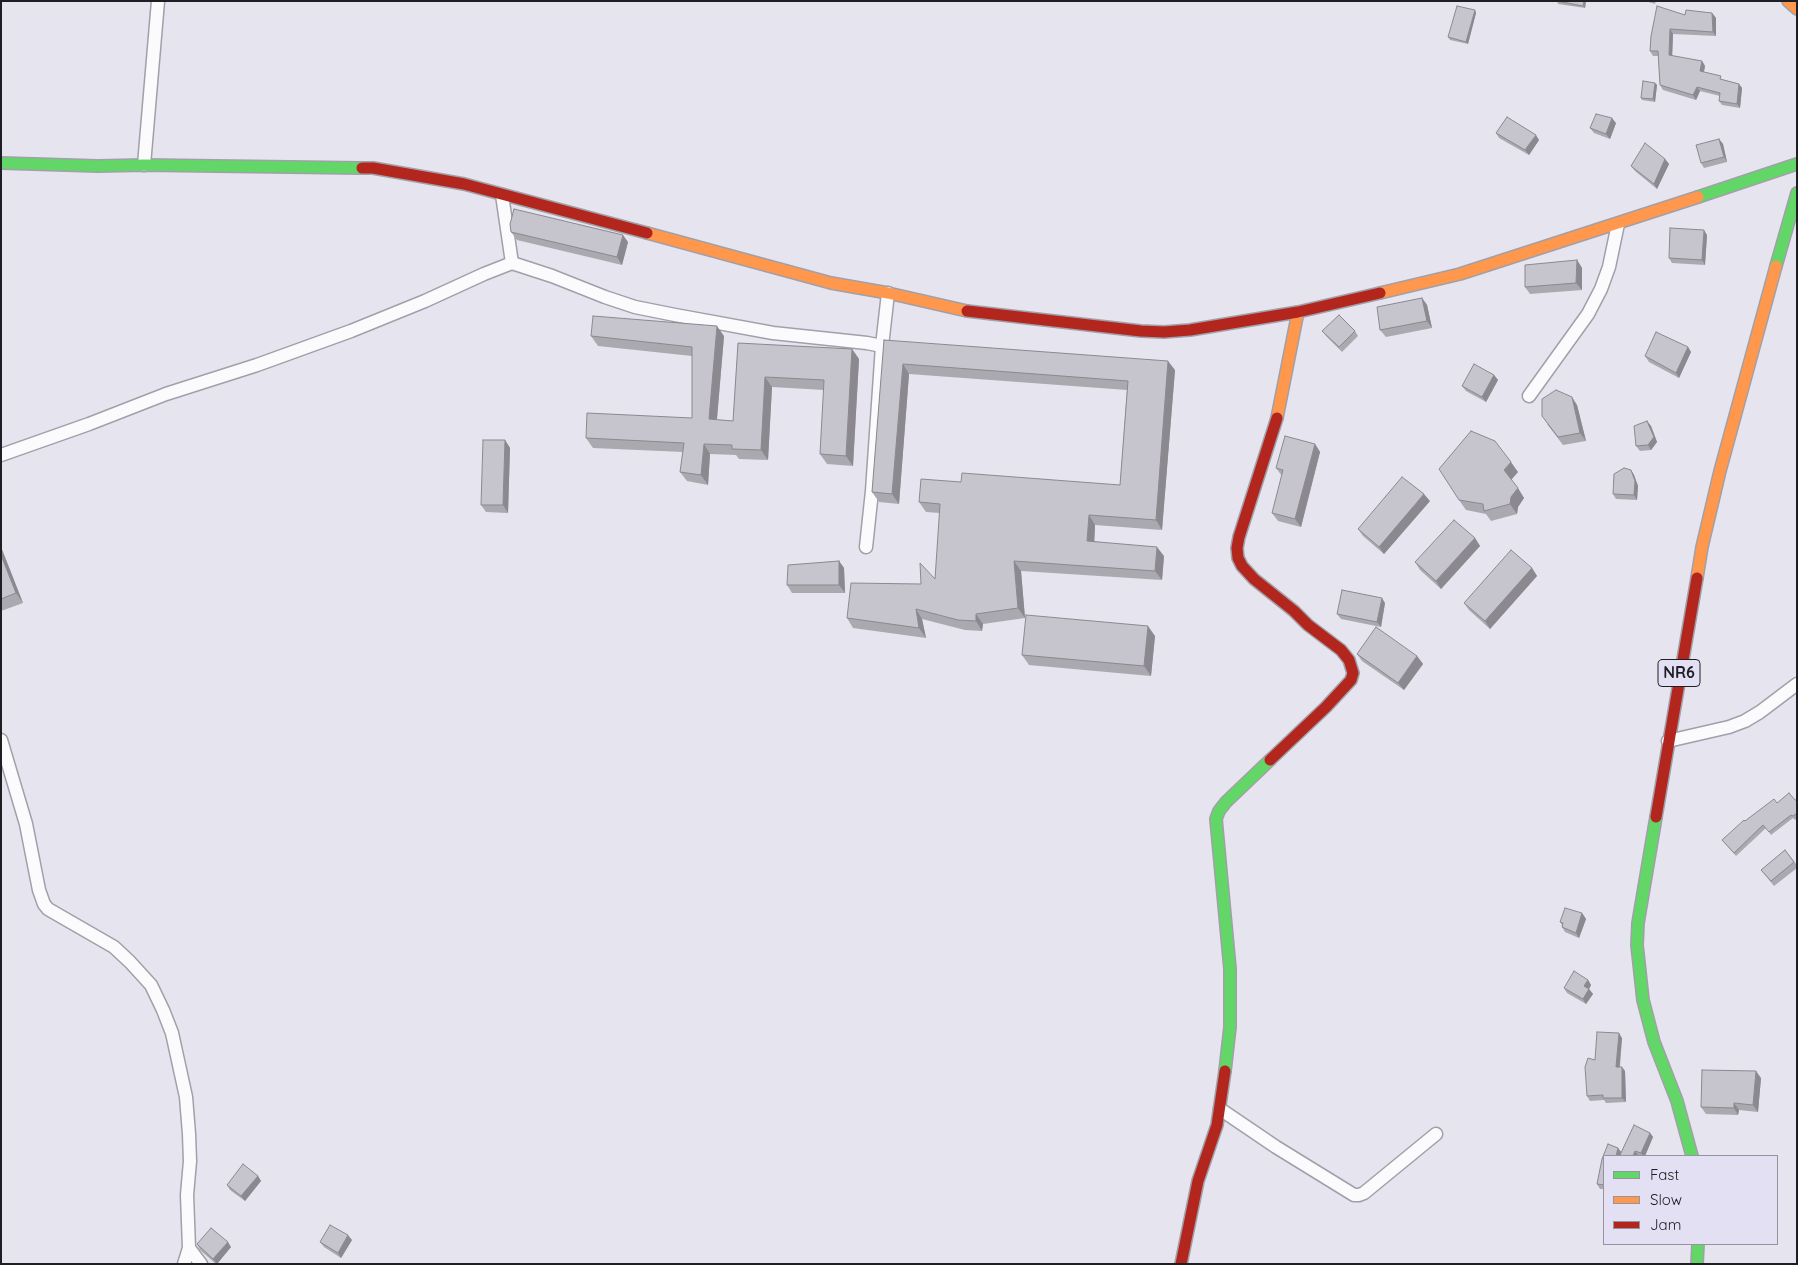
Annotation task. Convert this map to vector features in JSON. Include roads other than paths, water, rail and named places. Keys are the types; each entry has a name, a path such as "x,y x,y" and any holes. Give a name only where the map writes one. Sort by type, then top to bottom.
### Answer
{"street":[{"path":"144,165 158,1"},
{"path":"1788,1 1797,9"},
{"path":"1,163 98,166 373,168 464,184 831,283 888,293 962,310 1164,332 1190,330 1298,312 1460,274 1797,164"},
{"name":"NR6","path":"1692,1155 1677,1101 1650,1028 1644,1000 1637,945 1638,923 1702,547 1717,480 1762,320 1780,246 1797,193"},
{"path":"502,195 512,263"},
{"path":"1529,396 1588,314 1601,289 1609,267 1618,224"},
{"path":"1,456 166,394 257,365 351,331 426,301 512,263 552,276 605,297 667,314 773,333 882,346"},
{"path":"866,547 888,293"},
{"path":"1182,1264 1198,1181 1217,1125 1226,1073 1230,1027 1230,969 1216,819 1226,802 1326,707 1351,680 1353,674 1349,660 1341,650 1308,626 1294,611 1254,579 1242,566 1238,558 1239,537 1276,422 1298,312"},
{"path":"1668,741 1729,728 1760,712 1797,684"},
{"path":"1,740 26,824 39,890 44,904 48,909 114,947 130,962 151,985 172,1033 186,1097 190,1161 187,1195 189,1248 184,1264"},
{"path":"1220,1109 1354,1195 1364,1193 1436,1134"},
{"path":"1697,1264 1698,1245"},
{"path":"189,1248 202,1264"}]}
